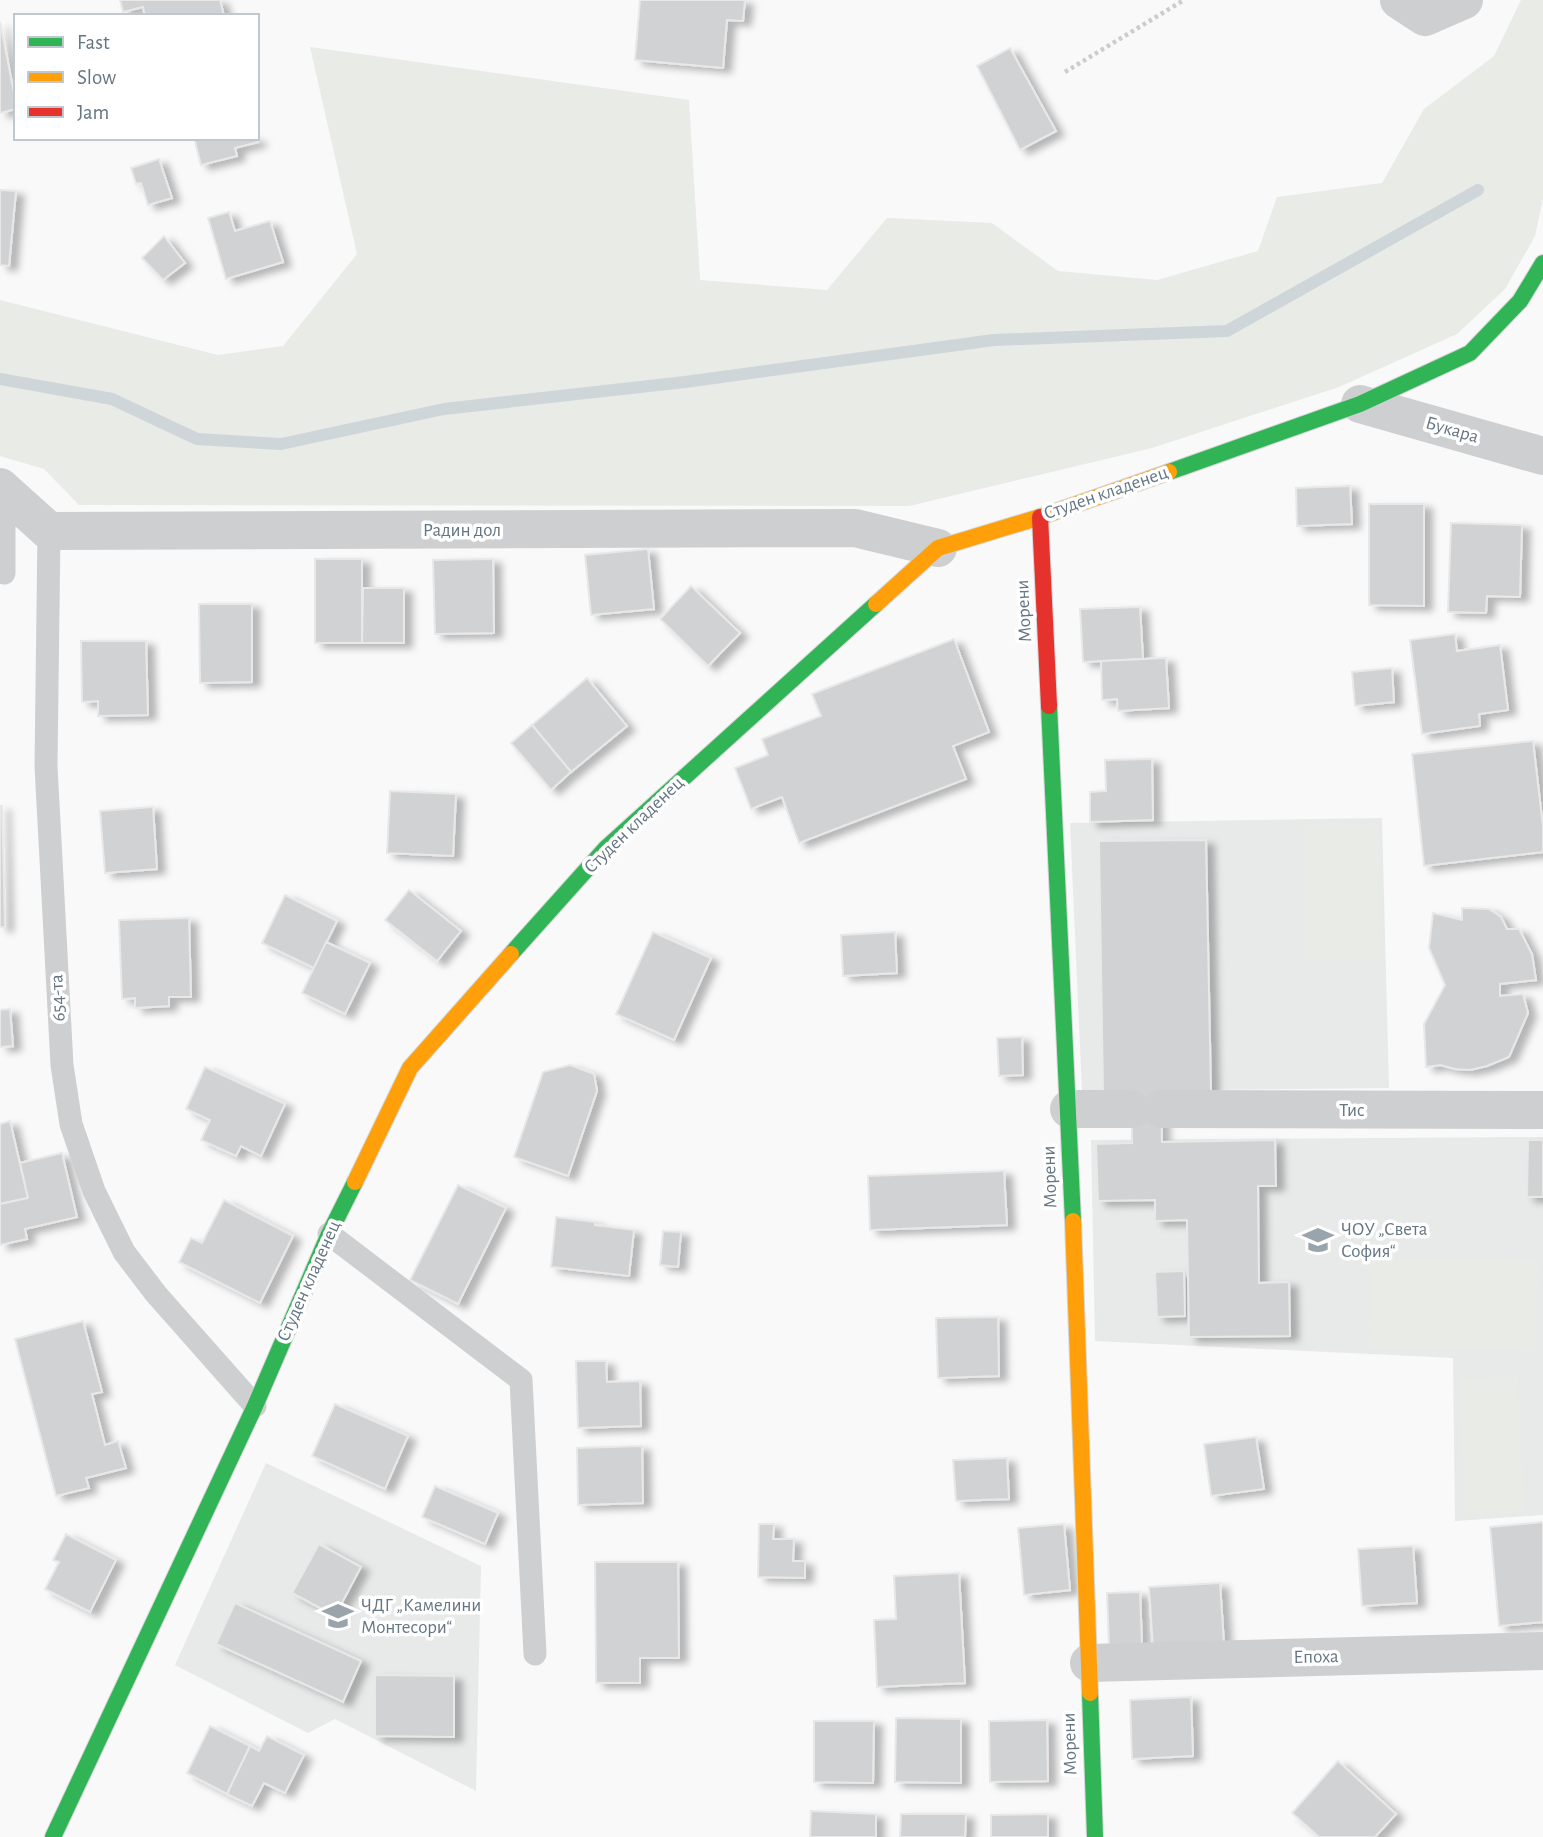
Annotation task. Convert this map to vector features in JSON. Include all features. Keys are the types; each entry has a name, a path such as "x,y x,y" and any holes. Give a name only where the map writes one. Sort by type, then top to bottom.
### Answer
{"street":[{"path":"1399,0 1424,17 1464,0"},
{"name":"Студен кладенец","path":"53,1837 255,1406 329,1234 410,1068 605,849 938,548 1040,517 1360,404 1470,353 1520,301 1543,263"},
{"name":"Букара","path":"1360,404 1543,456"},
{"path":"2,489 49,531"},
{"name":"Морени","path":"1040,517 1069,1109 1095,1837"},
{"name":"Радин дол","path":"49,531 855,528 938,548"},
{"name":"Тис","path":"1069,1109 1543,1110"},
{"name":"Епоха","path":"1088,1663 1543,1651"}],"lane":[{"path":"2,489 4,573"},
{"name":"654-та","path":"49,531 46,766 62,1065 71,1124 94,1191 124,1252 156,1294 255,1406"},
{"path":"329,1234 521,1380 535,1654"}],"path":[{"path":"1065,72 1184,0"}],"shaded area":[{"path":"1521,0 1543,0 1543,199 1535,236 1505,289 1457,334 1339,387 1152,448 909,506 79,505 44,469 0,456 0,300 218,355 283,346 357,254 310,47 689,100 700,280 827,290 887,218 992,223 1058,271 1157,280 1258,251 1277,197 1382,183 1424,109 1494,56"},
{"path":"1382,818 1389,1088 1082,1091 1070,823"},
{"path":"1378,824 1379,960 1305,961 1303,825"},
{"name":"ЧОУ „Света София“","path":"1543,1137 1543,1515 1455,1521 1453,1358 1095,1341 1091,1140"},
{"path":"1370,1258 1538,1261 1537,1351 1369,1348"},
{"path":"1518,1376 1524,1512 1465,1515 1459,1379"},
{"name":"ЧДГ „Камелини Монтесори“","path":"266,1463 481,1566 476,1791 335,1719 308,1733 175,1665"}],"building":[{"path":"120,0 220,0 224,14 145,14 143,7 123,12"},
{"path":"640,0 745,0 743,21 727,20 723,68 635,60"},
{"path":"0,22 14,93 14,110 0,113"},
{"path":"1010,48 1056,131 1020,150 977,66"},
{"path":"195,140 258,140 235,148 237,156 201,165"},
{"path":"159,159 172,198 148,205 141,183 136,184 131,168"},
{"path":"0,190 16,191 9,266 0,265"},
{"path":"229,212 235,231 270,221 283,262 226,279 208,218"},
{"path":"164,236 185,263 163,280 142,258"},
{"path":"1350,486 1352,524 1297,526 1296,488"},
{"path":"1369,504 1424,504 1424,606 1369,605"},
{"path":"1451,523 1522,525 1520,597 1487,596 1486,613 1448,612"},
{"path":"648,549 654,609 591,615 585,555"},
{"path":"315,559 362,559 362,643 315,643"},
{"path":"493,559 494,633 435,634 433,560"},
{"path":"691,586 740,633 708,666 660,619"},
{"path":"363,588 404,588 404,643 362,643"},
{"path":"199,604 252,604 252,682 200,683"},
{"path":"1140,607 1143,659 1083,662 1080,609"},
{"path":"1455,634 1457,651 1500,645 1508,710 1479,714 1480,726 1422,734 1410,640"},
{"path":"954,639 989,732 953,746 966,779 799,843 782,797 751,809 735,768 768,755 762,739 821,716 812,694"},
{"path":"81,641 146,641 148,715 98,716 98,701 82,702"},
{"path":"1166,658 1169,708 1118,711 1117,699 1102,700 1101,661"},
{"path":"1392,668 1394,702 1355,706 1352,672"},
{"path":"587,678 627,726 571,772 532,725"},
{"path":"532,725 571,772 551,790 511,743"},
{"path":"1533,741 1543,827 1543,852 1424,866 1412,754"},
{"path":"1152,759 1153,820 1090,822 1090,792 1106,791 1105,760"},
{"path":"390,791 456,794 453,856 387,853"},
{"path":"2,806 5,927 0,927"},
{"path":"153,807 157,869 105,873 100,811"},
{"path":"1206,840 1211,1092 1161,1093 1162,1142 1275,1140 1276,1186 1258,1186 1259,1283 1289,1282 1290,1336 1189,1337 1187,1220 1155,1221 1155,1200 1098,1201 1096,1144 1132,1143 1131,1091 1103,1092 1099,841"},
{"path":"409,890 461,931 437,961 385,920"},
{"path":"285,895 337,921 314,968 262,943"},
{"path":"1462,908 1489,909 1501,917 1507,929 1519,929 1532,954 1536,980 1500,984 1500,996 1523,994 1528,1013 1509,1057 1470,1070 1440,1065 1426,1067 1424,1024 1445,985 1429,948 1433,913 1462,920"},
{"path":"189,918 191,997 169,997 169,1006 135,1008 135,998 122,999 119,920"},
{"path":"653,932 711,958 674,1040 616,1014"},
{"path":"895,932 897,973 843,976 841,935"},
{"path":"326,942 370,963 345,1014 302,993"},
{"path":"10,1009 13,1046 0,1047 0,1010"},
{"path":"1022,1037 1023,1075 999,1076 997,1038"},
{"path":"570,1065 594,1074 597,1091 568,1176 514,1157 543,1072"},
{"path":"205,1067 285,1104 261,1156 241,1146 236,1156 201,1140 210,1120 186,1109"},
{"path":"10,1121 28,1198 0,1204 0,1124"},
{"path":"1528,1140 1543,1140 1543,1197 1527,1197"},
{"path":"62,1153 77,1217 25,1229 27,1239 0,1245 0,1204 28,1198 20,1163"},
{"path":"1004,1171 1007,1225 870,1230 868,1176"},
{"path":"458,1185 506,1208 458,1304 410,1280"},
{"path":"224,1200 293,1236 260,1303 179,1262 191,1238 202,1243"},
{"path":"556,1217 634,1230 629,1276 551,1267"},
{"path":"663,1231 681,1232 678,1267 660,1265"},
{"path":"1184,1271 1185,1316 1157,1317 1155,1272"},
{"path":"998,1317 999,1376 938,1378 936,1318"},
{"path":"83,1321 102,1392 92,1394 105,1445 118,1441 126,1468 86,1478 89,1488 56,1496 15,1339"},
{"path":"576,1361 606,1361 607,1382 640,1381 641,1426 578,1428"},
{"path":"335,1404 408,1436 385,1489 312,1456"},
{"path":"1256,1437 1264,1489 1211,1496 1204,1444"},
{"path":"642,1446 643,1503 578,1505 577,1448"},
{"path":"1007,1458 1009,1499 956,1501 953,1460"},
{"path":"435,1486 498,1513 485,1544 422,1517"},
{"path":"1543,1522 1543,1622 1499,1626 1490,1527"},
{"path":"759,1524 774,1524 773,1539 794,1539 793,1561 805,1561 805,1578 758,1577"},
{"path":"1064,1524 1070,1590 1024,1595 1018,1528"},
{"path":"66,1534 116,1560 90,1612 45,1589 59,1562 53,1560"},
{"path":"319,1544 361,1567 335,1616 292,1593"},
{"path":"1413,1546 1417,1603 1362,1606 1358,1549"},
{"path":"595,1562 678,1562 679,1658 640,1658 640,1683 596,1683"},
{"path":"959,1573 965,1683 877,1687 874,1620 896,1619 894,1576"},
{"path":"1220,1583 1224,1644 1153,1649 1149,1587"},
{"path":"1140,1592 1142,1644 1109,1645 1107,1593"},
{"path":"235,1603 361,1661 343,1702 216,1644"},
{"path":"375,1675 454,1676 454,1737 375,1736"},
{"path":"1191,1697 1193,1756 1132,1759 1130,1700"},
{"path":"896,1718 961,1719 961,1783 895,1782"},
{"path":"1047,1720 1048,1781 990,1782 989,1721"},
{"path":"814,1721 874,1721 873,1783 814,1782"},
{"path":"210,1726 250,1746 227,1794 187,1773"},
{"path":"267,1736 304,1755 285,1793 264,1783 252,1806 227,1794 250,1746 259,1751"},
{"path":"1338,1761 1396,1814 1375,1837 1319,1837 1292,1813"},
{"path":"811,1811 876,1814 876,1837 810,1837"},
{"path":"901,1814 966,1814 965,1837 900,1837"},
{"path":"1048,1814 1048,1837 991,1837 991,1815"}],"waterway":[{"path":"0,379 112,399 197,439 281,444 444,409 685,382 994,340 1227,331 1478,190"}],"traffic: fast":[{"path":"1169,472 1360,404 1470,353 1520,301 1543,263"},
{"path":"511,954 605,849 876,604"},
{"path":"1049,706 1073,1221"},
{"path":"53,1837 255,1406 329,1234 355,1182"},
{"path":"1090,1693 1095,1837"}],"traffic: slow":[{"path":"876,604 938,548 1040,517 1169,472"},
{"path":"355,1182 410,1068 511,954"},
{"path":"1073,1221 1090,1693"}],"traffic: jam":[{"path":"1040,517 1049,706"}],"place":[{"name":"ЧОУ „Света София“","path":"1318,1240"},
{"name":"ЧДГ „Камелини Монтесори“","path":"338,1616"}]}
